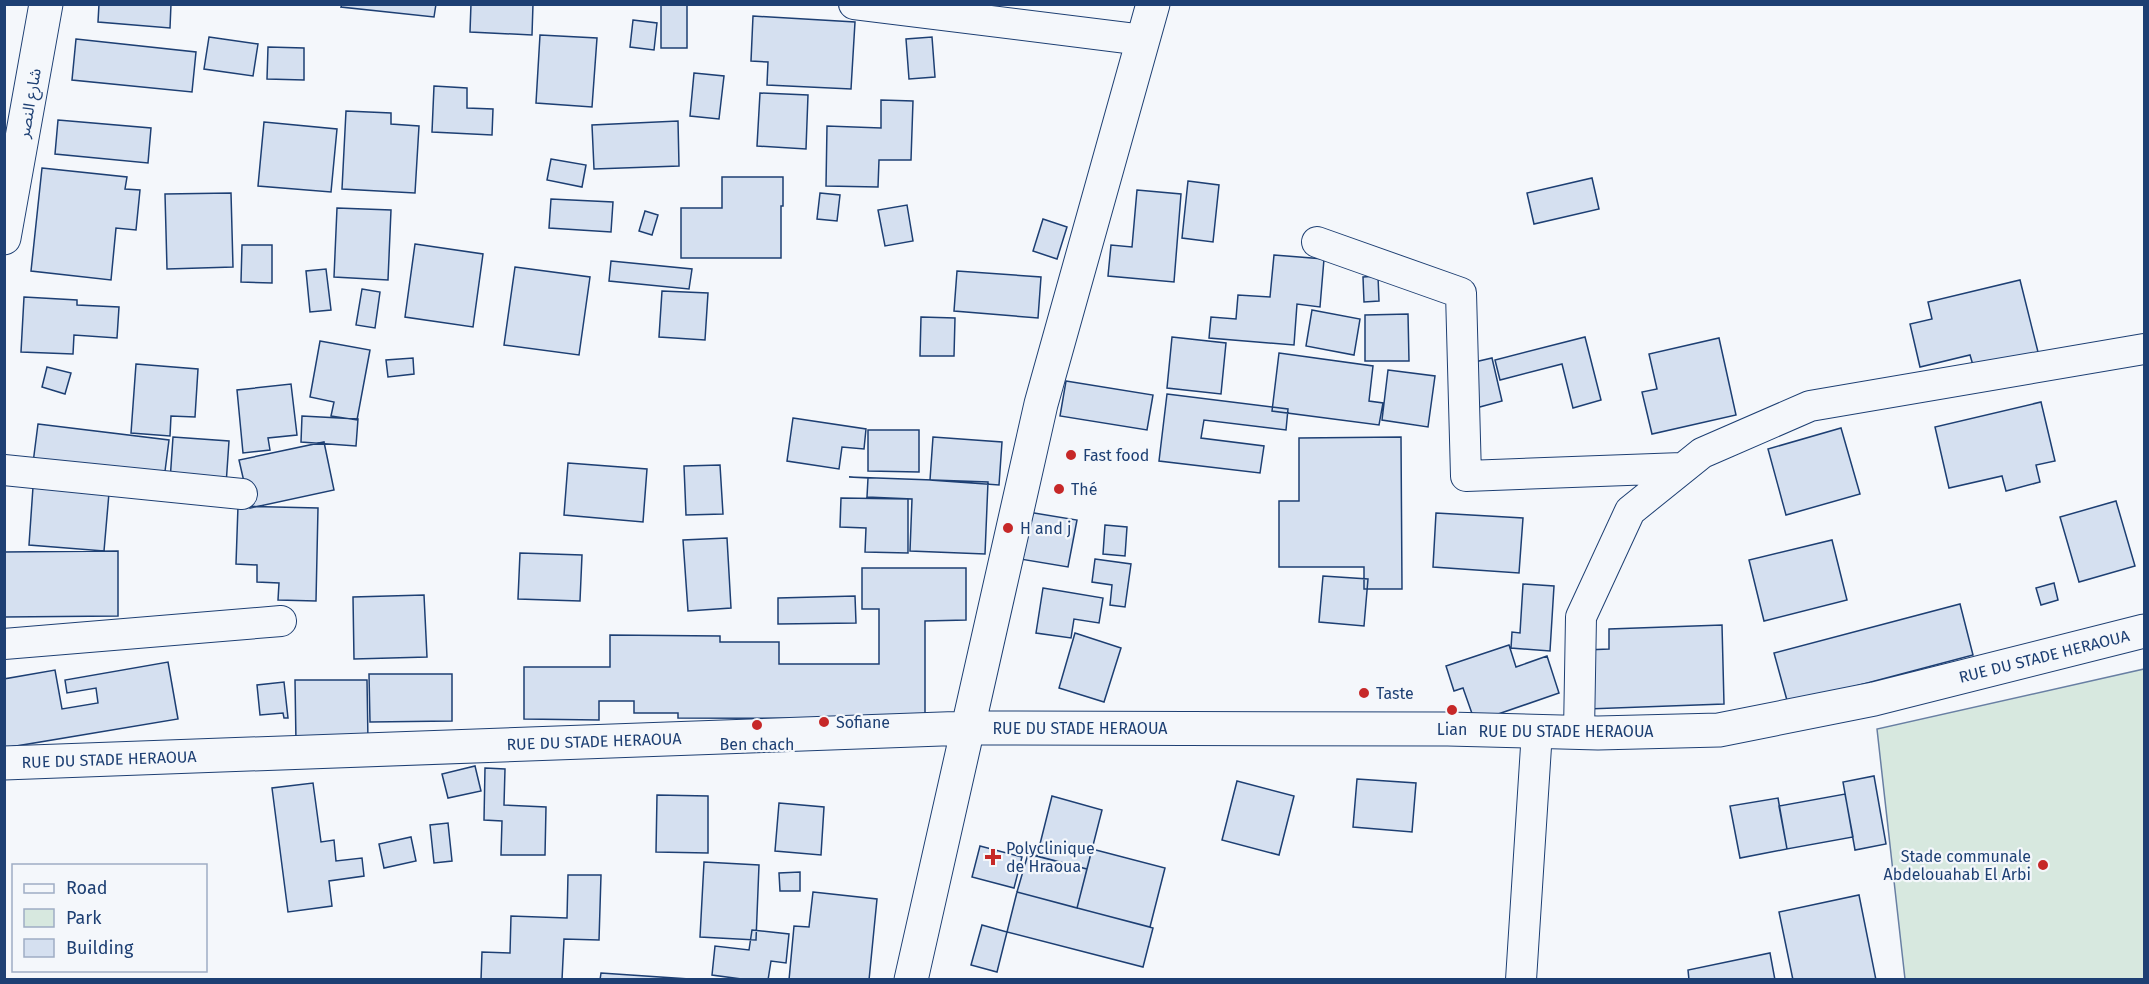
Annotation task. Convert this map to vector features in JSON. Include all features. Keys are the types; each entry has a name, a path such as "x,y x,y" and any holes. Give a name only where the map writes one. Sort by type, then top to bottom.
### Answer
{"street":[{"name":"شارع النصر","path":"4,238 46,4"},
{"path":"854,4 1143,40"},
{"path":"911,980 1041,404 1153,4"},
{"path":"1317,242 1461,293 1466,476 1683,468"},
{"path":"1579,732 1581,617 1630,511 1702,453 1810,406 2145,349"},
{"path":"4,470 242,494"},
{"path":"4,644 281,621"},
{"name":"RUE DU STADE HERAOUA","path":"4,763 969,728 1579,732 1719,730 1874,699 2145,631"},
{"path":"1521,980 1537,731"}],"green space":[{"name":"Stade communale Abdelouahab El Arbi","path":"2144,669 2144,979 1905,979 1877,729"}],"building":[{"path":"99,4 171,4 170,28 98,22"},
{"path":"342,4 436,4 434,17 341,7"},
{"path":"471,4 533,4 532,35 470,32"},
{"path":"661,4 687,4 687,48 661,48"},
{"path":"753,16 855,22 851,89 767,85 768,62 751,61"},
{"path":"633,20 657,23 654,50 630,47"},
{"path":"540,35 597,38 592,107 536,103"},
{"path":"209,37 258,44 253,76 204,69"},
{"path":"932,37 935,77 909,79 906,39"},
{"path":"76,39 196,52 192,92 72,80"},
{"path":"268,47 304,48 304,80 267,79"},
{"path":"694,73 724,76 719,119 690,116"},
{"path":"434,86 467,88 467,108 493,109 492,135 432,132"},
{"path":"760,93 808,95 806,149 757,146"},
{"path":"881,100 913,101 911,160 879,160 878,187 826,186 827,126 881,128"},
{"path":"346,111 391,113 391,124 419,126 415,193 342,189"},
{"path":"58,120 151,128 148,163 55,154"},
{"path":"678,121 679,166 594,169 592,125"},
{"path":"264,122 337,129 331,192 258,186"},
{"path":"551,159 586,165 582,187 547,180"},
{"path":"42,168 127,177 125,189 140,190 136,230 116,228 111,280 31,271"},
{"path":"722,177 783,177 781,258 681,258 681,208 722,208"},
{"path":"1592,178 1599,209 1534,224 1527,193"},
{"path":"1188,181 1219,185 1213,242 1182,238"},
{"path":"1137,190 1181,194 1174,282 1108,276 1111,245 1132,247"},
{"path":"231,193 233,267 167,269 165,194"},
{"path":"820,193 840,195 837,221 817,219"},
{"path":"551,199 613,202 611,232 549,228"},
{"path":"907,205 913,241 885,246 878,210"},
{"path":"337,208 391,210 388,280 334,277"},
{"path":"645,211 658,215 652,235 639,231"},
{"path":"1043,219 1067,227 1057,259 1033,251"},
{"path":"415,244 483,254 473,327 405,317"},
{"path":"242,245 272,245 272,283 241,282"},
{"path":"1274,255 1324,259 1320,307 1297,304 1294,345 1209,338 1211,317 1236,319 1238,295 1270,297"},
{"path":"611,261 692,269 689,289 609,281"},
{"path":"515,267 590,277 579,355 504,345"},
{"path":"326,269 331,310 310,312 306,271"},
{"path":"957,271 1041,277 1038,318 954,311"},
{"path":"1378,276 1379,301 1364,302 1363,277"},
{"path":"2020,280 2039,356 1975,372 1970,355 1920,367 1910,324 1932,319 1928,302"},
{"path":"362,289 380,292 375,328 356,325"},
{"path":"662,291 708,293 705,340 659,337"},
{"path":"24,297 77,300 77,305 119,307 117,338 74,335 73,354 21,352"},
{"path":"1312,310 1360,319 1354,355 1306,346"},
{"path":"1408,314 1409,361 1365,361 1365,315"},
{"path":"921,317 955,318 954,356 920,356"},
{"path":"1172,337 1226,343 1221,394 1167,388"},
{"path":"1585,337 1601,400 1573,408 1562,364 1500,380 1495,360"},
{"path":"1719,338 1736,415 1652,434 1642,392 1657,389 1649,354"},
{"path":"320,341 370,350 357,420 331,416 334,402 310,397"},
{"path":"1279,353 1373,366 1369,401 1383,403 1379,425 1272,411"},
{"path":"413,358 414,374 388,377 386,360"},
{"path":"1492,358 1502,401 1476,408 1466,364"},
{"path":"136,364 198,369 195,417 171,416 170,436 131,433"},
{"path":"47,367 71,373 65,394 42,387"},
{"path":"1388,370 1435,376 1428,427 1382,420"},
{"path":"1066,381 1153,395 1147,430 1060,416"},
{"path":"291,384 297,435 268,438 270,450 243,453 237,390"},
{"path":"1167,394 1288,409 1286,430 1204,420 1201,438 1264,446 1260,473 1159,461"},
{"path":"2041,402 2055,461 2036,465 2040,482 2006,491 2002,476 1949,488 1935,427"},
{"path":"302,416 358,419 356,446 301,442"},
{"path":"793,418 866,429 864,449 842,447 839,469 787,461"},
{"path":"38,424 169,440 164,479 33,463"},
{"path":"1841,428 1860,494 1786,515 1768,449"},
{"path":"868,430 919,430 919,472 868,471"},
{"path":"173,437 229,441 226,485 170,481"},
{"path":"933,437 1002,442 999,485 930,480"},
{"path":"1401,437 1402,589 1364,589 1364,567 1279,567 1279,501 1299,501 1299,438"},
{"path":"324,442 334,490 250,508 239,460"},
{"path":"568,463 647,469 643,522 564,515"},
{"path":"720,465 723,514 686,515 684,466"},
{"path":"849,477 988,482 985,554 910,551 912,499 867,497 868,478"},
{"path":"33,487 109,493 104,551 29,545"},
{"path":"841,498 908,499 908,553 865,552 866,528 840,527"},
{"path":"2116,501 2135,566 2079,582 2060,517"},
{"path":"238,506 318,508 316,601 278,600 279,583 257,582 257,565 236,564"},
{"path":"1028,512 1077,520 1068,567 1020,559"},
{"path":"1436,513 1523,518 1519,573 1433,567"},
{"path":"1105,525 1127,527 1125,556 1103,554"},
{"path":"727,538 731,608 688,611 683,540"},
{"path":"1832,540 1847,600 1764,621 1749,560"},
{"path":"118,551 118,616 4,617 4,552"},
{"path":"520,553 582,555 580,601 518,599"},
{"path":"1095,559 1131,564 1125,607 1110,605 1112,585 1092,582"},
{"path":"862,568 966,568 966,620 925,621 925,719 678,718 678,713 634,713 634,701 599,701 599,720 524,719 524,667 610,667 610,635 720,636 720,642 779,642 779,664 879,664 879,609 862,609"},
{"path":"1323,576 1368,579 1364,626 1319,622"},
{"path":"2054,583 2058,600 2041,605 2036,588"},
{"path":"1523,584 1554,586 1550,651 1511,648 1512,632 1520,633"},
{"path":"1043,588 1103,598 1099,623 1074,619 1071,638 1036,633"},
{"path":"424,595 427,657 354,659 353,597"},
{"path":"855,596 856,623 778,624 778,598"},
{"path":"1960,604 1973,655 1788,704 1774,653"},
{"path":"1722,625 1724,704 1587,709 1585,650 1609,649 1609,629"},
{"path":"1075,633 1121,648 1104,702 1059,688"},
{"path":"1509,645 1516,667 1547,656 1559,693 1475,722 1463,688 1454,691 1446,666"},
{"path":"168,662 178,719 4,748 4,679 55,670 62,709 98,703 96,688 67,693 65,680"},
{"path":"369,674 452,674 452,721 370,722"},
{"path":"295,680 367,680 368,742 296,742"},
{"path":"284,682 288,718 284,718 283,713 260,715 257,685"},
{"path":"475,766 481,791 448,798 442,774"},
{"path":"485,768 505,769 504,805 546,807 545,855 501,855 502,821 484,820"},
{"path":"1874,776 1886,844 1855,850 1843,782"},
{"path":"1357,779 1416,783 1412,832 1353,827"},
{"path":"1237,781 1294,796 1279,855 1222,840"},
{"path":"313,783 321,842 334,840 336,861 362,858 364,876 329,881 332,906 288,912 272,788"},
{"path":"1845,794 1853,837 1787,849 1779,806"},
{"path":"657,795 708,796 708,853 656,852"},
{"path":"1052,796 1102,810 1087,869 1037,856"},
{"path":"1778,798 1787,849 1740,858 1730,806"},
{"path":"779,803 824,807 821,855 775,851"},
{"path":"448,823 452,861 434,863 430,825"},
{"path":"411,837 416,861 384,868 379,844"},
{"path":"980,846 1022,857 1014,888 972,877"},
{"path":"1092,849 1165,868 1150,927 1077,908"},
{"path":"1028,854 1087,869 1077,908 1017,892"},
{"path":"704,862 759,865 756,940 700,937"},
{"path":"800,872 800,891 780,891 779,873"},
{"path":"568,875 601,875 599,940 564,939 562,980 481,980 482,952 510,953 511,916 567,918"},
{"path":"813,892 877,899 869,980 789,980 794,926 809,927"},
{"path":"1017,892 1153,928 1143,967 1007,932"},
{"path":"1859,895 1876,980 1793,980 1779,912"},
{"path":"982,925 1007,932 997,972 971,965"},
{"path":"752,930 789,934 786,963 771,961 768,980 712,975 715,946 749,950"},
{"path":"1770,953 1775,980 1689,980 1688,970"},
{"path":"601,973 689,979 689,980 600,980"}],"place":[{"name":"Fast food","path":"1071,455"},
{"name":"Thé","path":"1059,489"},
{"name":"H and j","path":"1008,528"},
{"name":"Taste","path":"1364,693"},
{"name":"Lian","path":"1452,710"},
{"name":"Sofiane","path":"824,722"},
{"name":"Ben chach","path":"757,725"},
{"name":"Polyclinique de Hraoua","path":"993,857"},
{"name":"Stade communale Abdelouahab El Arbi","path":"2043,865"}]}
